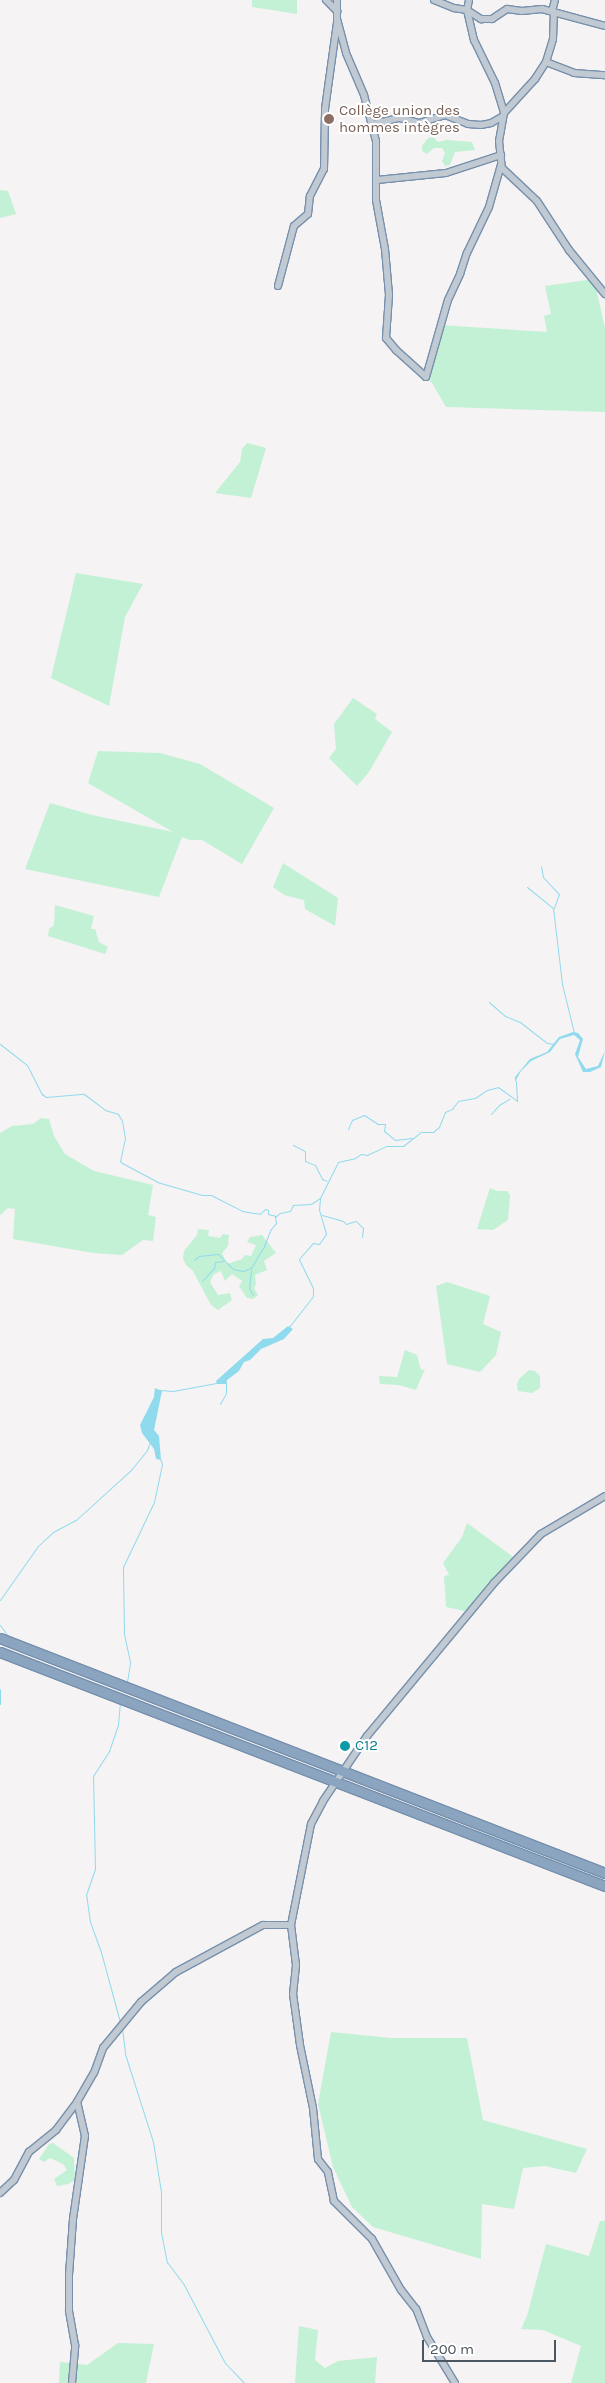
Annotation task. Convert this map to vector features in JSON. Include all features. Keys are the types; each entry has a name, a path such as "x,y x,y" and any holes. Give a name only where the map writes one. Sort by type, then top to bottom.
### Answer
{"highway":[{"path":"0,1638 605,1873"},
{"path":"0,1652 605,1886"}],"street":[{"path":"326,0 337,11"},
{"path":"336,0 338,19 346,53 373,124 376,141 376,200 385,249 389,295 386,338 396,350 426,376 448,300 460,274 466,253 489,207 501,165 499,141 503,115 495,83 474,40 467,10 469,0"},
{"path":"434,0 454,8 467,10 483,19 492,19 507,8 522,12 542,9 605,26"},
{"path":"373,124 400,118 419,123 445,115 468,124 481,125 491,123 503,115 536,79 546,62 553,39 555,0"},
{"path":"278,286 294,226 308,214 310,196 324,169 324,109 338,19"},
{"path":"546,62 574,73 605,75"},
{"path":"377,180 446,173 501,155"},
{"path":"501,165 506,174 537,201 569,250 604,290"},
{"path":"455,2383 426,2337 416,2309 401,2290 372,2239 334,2200 328,2172 318,2159 313,2108 300,2045 294,1994 296,1964 291,1925 311,1824 367,1736 494,1582 545,1531 562,1524 567,1518 605,1496"},
{"path":"0,2193 14,2180 28,2152 56,2130 77,2102 94,2073 103,2048 109,2038 141,2002 164,1980 222,1945 263,1924 291,1925"},
{"path":"72,2383 75,2345 70,2311 69,2275 73,2219 86,2136 77,2102"}],"green space":[{"path":"252,0 297,0 297,14 252,7"},
{"path":"433,137 438,142 446,140 472,142 475,150 455,152 450,165 445,166 442,161 445,153 442,148 434,148 427,154 422,151 422,146 428,138"},
{"path":"0,190 8,191 16,214 0,218"},
{"path":"594,279 605,328 605,412 446,407 427,378 440,325 547,332 544,316 551,314 545,286"},
{"path":"247,443 266,448 251,498 215,493 240,462 242,449"},
{"path":"76,573 143,584 125,617 109,706 51,678"},
{"path":"353,698 377,714 375,719 392,732 369,772 357,786 329,758 336,749 334,724"},
{"path":"98,751 160,753 200,764 274,808 242,864 202,840 190,840 182,837 159,897 25,869 50,803 92,815 173,832 88,783"},
{"path":"283,863 338,898 335,926 305,909 304,900 284,895 273,887"},
{"path":"55,905 94,916 91,929 95,929 99,942 108,947 105,954 48,936 49,929 54,925"},
{"path":"41,1118 49,1119 54,1136 65,1154 94,1171 153,1185 148,1215 156,1217 153,1241 143,1240 122,1255 93,1253 13,1239 15,1209 8,1208 0,1215 0,1133 12,1126 33,1124"},
{"path":"490,1188 497,1191 507,1191 510,1195 508,1220 493,1230 477,1229"},
{"path":"198,1229 209,1230 208,1236 220,1238 223,1234 229,1235 228,1246 222,1253 227,1264 242,1259 245,1255 251,1256 256,1245 247,1242 250,1237 262,1235 276,1253 264,1261 267,1270 255,1275 256,1285 254,1288 258,1295 253,1299 247,1298 239,1286 242,1281 232,1274 225,1281 221,1271 214,1274 210,1282 218,1295 230,1293 232,1300 218,1310 211,1305 193,1271 186,1265 183,1259 184,1251 197,1235"},
{"path":"447,1282 490,1296 483,1324 501,1332 496,1355 480,1372 447,1364 436,1286"},
{"path":"405,1350 417,1355 421,1370 425,1369 416,1390 399,1385 380,1384 379,1376 397,1377"},
{"path":"529,1370 535,1371 540,1376 540,1388 532,1393 518,1391 517,1384 519,1379"},
{"path":"467,1523 516,1559 469,1612 446,1607 444,1576 449,1575 443,1563 462,1537"},
{"path":"331,2032 391,2038 467,2038 483,2120 587,2149 576,2173 545,2166 523,2168 514,2209 482,2204 481,2259 373,2227 352,2207 333,2167 318,2104"},
{"path":"53,2143 74,2158 75,2180 68,2184 57,2186 54,2179 67,2170 63,2164 50,2158 44,2162 39,2159 49,2144"},
{"path":"600,2221 605,2221 605,2383 571,2383 581,2346 543,2330 521,2329 527,2316 546,2244 589,2256"},
{"path":"299,2326 318,2330 315,2360 325,2368 338,2361 377,2357 375,2383 295,2383"},
{"path":"118,2343 154,2344 146,2383 59,2383 60,2362 87,2365"}],"water":[{"path":"573,1032 578,1033 583,1039 578,1057 586,1069 598,1066 605,1051 601,1067 590,1072 583,1072 575,1054 580,1040 574,1035 560,1039 550,1052 531,1061 521,1071 515,1082 515,1077 530,1059 547,1052 559,1037"},
{"path":"288,1326 293,1329 284,1339 261,1349 250,1360 244,1362 239,1371 227,1380 226,1384 217,1384 216,1381 263,1339 273,1338"},
{"path":"155,1388 162,1391 154,1430 159,1436 161,1460 156,1459 154,1449 142,1433 140,1425 154,1397"}],"waterway":[{"path":"541,866 543,877 559,894 554,908"},
{"path":"527,887 553,908 562,984 574,1033"},
{"path":"489,1002 505,1016 520,1022 547,1043 554,1044"},
{"path":"0,1044 27,1065 42,1094 46,1097 84,1094 105,1110 118,1114 122,1121 125,1138 120,1161 122,1163 157,1182 202,1195 211,1195 242,1211 260,1214 265,1209 268,1210 268,1214 276,1216"},
{"path":"194,1260 199,1256 218,1254 233,1269 243,1271 251,1268 276,1223 275,1217 280,1213 290,1211 293,1205 311,1204 320,1198 338,1162 355,1158 361,1154 367,1155 386,1146 403,1146 421,1132 433,1132 439,1127 445,1112 452,1109 458,1101 475,1098 487,1090 498,1087 517,1101 516,1081"},
{"path":"491,1114 499,1105 509,1099"},
{"path":"348,1129 352,1120 364,1115 378,1124 385,1124 384,1131 395,1140 412,1138"},
{"path":"293,1145 305,1151 305,1161 315,1165 322,1179 327,1181"},
{"path":"289,1327 313,1296 313,1288 299,1259 313,1243 319,1244 326,1234 319,1210 320,1199"},
{"path":"322,1215 343,1221 346,1224 356,1221 363,1228 362,1237"},
{"path":"202,1281 214,1268 215,1262 223,1261"},
{"path":"251,1270 249,1288 253,1295"},
{"path":"220,1404 226,1393 226,1382"},
{"path":"160,1390 173,1391 216,1383"},
{"path":"0,1600 38,1546 53,1532 76,1520 131,1470 147,1450 150,1442"},
{"path":"127,1682 130,1662 124,1633 123,1567 154,1502 162,1464 160,1458"},
{"path":"0,1625 8,1636"},
{"path":"0,1689 0,1704"},
{"path":"120,1703 118,1725 109,1751 93,1776 95,1869 86,1895 90,1922 101,1952 120,2022"},
{"path":"122,2028 125,2054 153,2142 161,2192 161,2232 167,2262 183,2283 225,2363 244,2383"}],"place":[{"name":"Collège union des hommes intègres","path":"329,119"},
{"name":"C12","path":"345,1746"}]}
